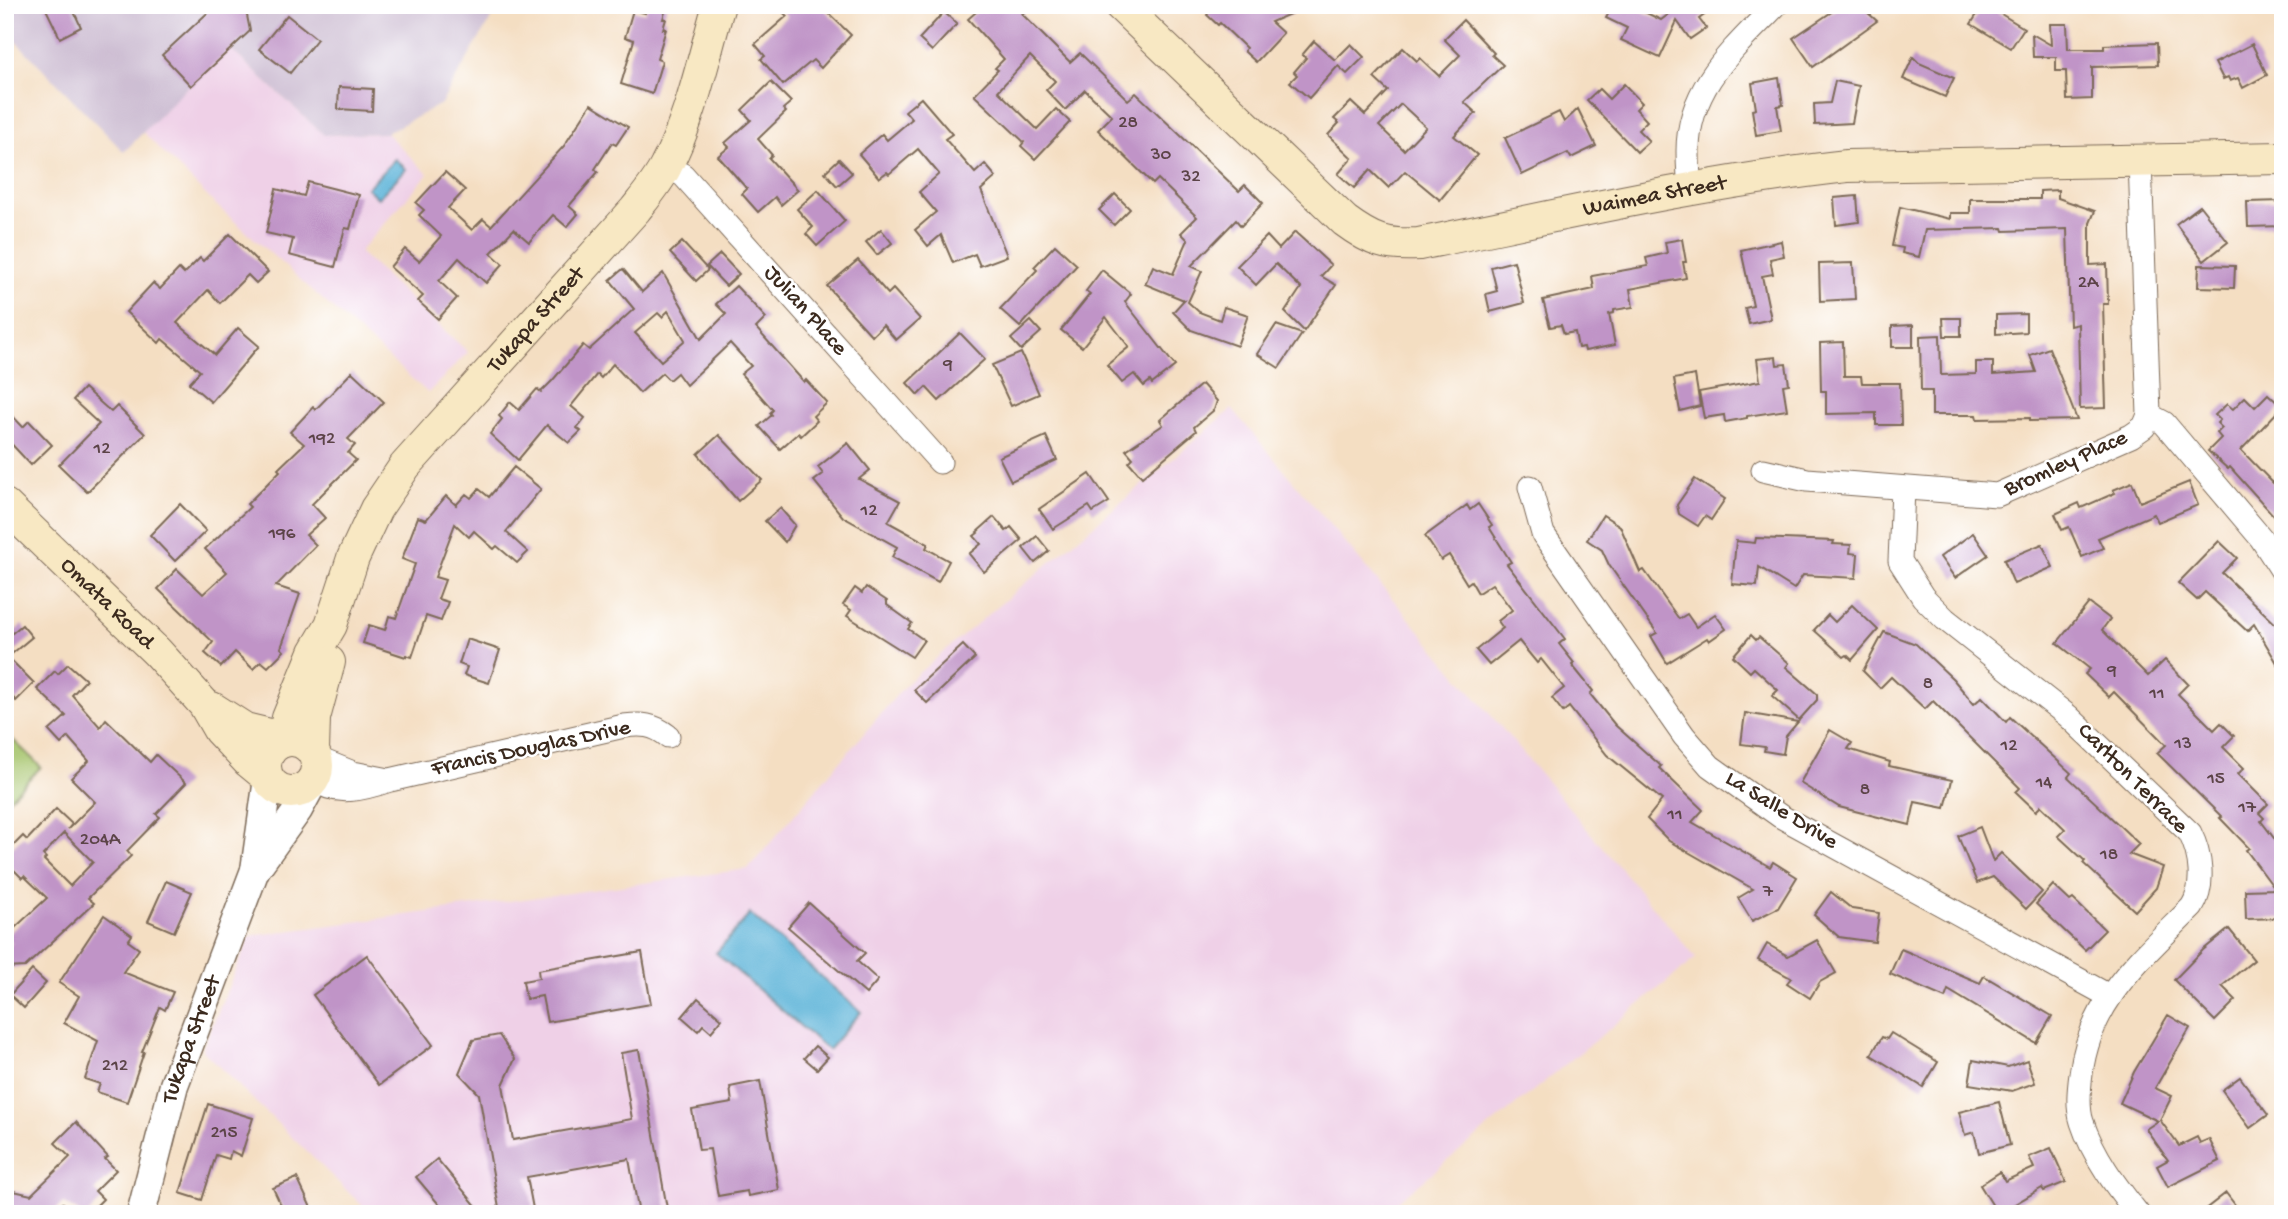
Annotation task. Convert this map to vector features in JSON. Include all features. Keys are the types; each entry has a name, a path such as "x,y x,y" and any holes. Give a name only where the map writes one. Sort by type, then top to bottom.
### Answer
{"main road":[{"name":"Tukapa Street","path":"283,741 288,718 315,652 331,625 354,558 371,521 405,466 635,210 666,167 683,128 719,5"},
{"name":"Waimea Street","path":"1121,5 1335,212 1364,235 1381,243 1419,244 1691,189 1847,166 2283,158"},
{"name":"Omata Road","path":"5,505 157,652 204,704 219,730 248,762 267,778"},
{"name":"Tukapa Street","path":"314,769 314,718 331,656 331,625"},
{"name":"Omata Road","path":"204,704 245,729 283,741"},
{"path":"283,741 299,741 314,769 298,792 281,791 267,778 265,759 269,751 283,741"}],"street":[{"path":"1691,189 1688,177 1688,145 1691,119 1698,98 1710,77 1776,5"},
{"name":"Bromley Place","path":"1763,470 1807,481 1997,495 2132,436 2144,427 2149,415 2140,162"},
{"name":"Julian Place","path":"666,167 683,175 940,462"},
{"path":"2149,415 2164,423 2261,538 2283,572"},
{"name":"La Salle Drive","path":"1530,487 1543,534 1684,736 1710,765 1780,816 2109,996"},
{"name":"Carlton Terrace","path":"1903,489 1900,561 1923,597 1945,619 2068,716 2190,833 2198,849 2199,896 2192,908 2126,973 2109,996 2090,1030 2082,1063 2078,1091 2081,1120 2092,1146 2111,1178 2138,1214"},
{"name":"Francis Douglas Drive","path":"314,769 390,780 624,726 657,727 668,736"},
{"name":"Tukapa Street","path":"255,870 299,810 314,769"},
{"name":"Tukapa Street","path":"141,1214 174,1085 255,870 267,778"}],"shaded area":[{"path":"5,5 499,5 441,104 386,133 324,135 227,46 124,152 5,30"},
{"path":"227,46 324,135 386,133 428,174 359,252 468,352 428,393 215,204 143,132"},
{"path":"1232,409 1696,958 1382,1214 371,1214 202,1050 250,936 748,869 908,682"}],"green space":[{"path":"5,732 41,767 5,803"}],"water":[{"path":"395,159 406,169 378,198 367,188"},
{"path":"750,914 861,1012 828,1050 716,953"}],"building":[{"path":"44,5 71,5 81,27 60,38"},
{"path":"216,5 245,5 250,31 191,86 162,55"},
{"path":"647,5 667,5 663,19 666,19 663,29 666,29 657,59 662,61 652,94 621,84 634,40 625,37 633,10 645,13"},
{"path":"775,5 820,5 851,35 821,68 813,60 783,85 761,59 765,56 755,44 787,16"},
{"path":"984,5 1032,5 1022,14 1070,62 1080,53 1128,100 1136,93 1239,191 1245,185 1263,203 1241,226 1236,220 1191,266 1202,271 1188,302 1199,312 1220,320 1224,307 1248,315 1237,346 1191,330 1173,312 1184,300 1145,284 1153,266 1173,274 1188,240 1181,233 1197,217 1158,179 1153,184 1098,130 1112,116 1085,90 1065,110 1046,90 1055,81 1030,56 998,91 1037,129 1056,109 1070,122 1035,159 1021,146 1024,142 974,95 998,70 995,68 1004,59 968,19"},
{"path":"1215,5 1311,5 1271,22 1283,33 1256,62 1244,51 1246,48 1220,23 1218,25 1207,15"},
{"path":"1613,5 1630,5 1661,20 1681,5 1718,5 1699,19 1706,28 1690,39 1677,21 1660,58 1621,40 1627,28 1606,18"},
{"path":"1842,5 1876,5 1868,13 1877,21 1813,67 1793,38"},
{"path":"1983,5 2024,28 2011,48 1971,24"},
{"path":"944,12 957,24 932,51 919,39"},
{"path":"287,15 317,39 290,73 259,49"},
{"path":"1463,20 1503,65 1464,102 1476,113 1454,136 1477,155 1440,200 1405,171 1389,188 1370,170 1354,188 1338,174 1352,158 1328,135 1339,123 1334,119 1351,102 1365,115 1388,91 1374,78 1403,48 1417,61 1420,58 1439,76 1460,55 1444,39","holes":["1401,104 1426,127 1404,150 1379,126"]},
{"path":"2050,24 2067,24 2068,49 2104,49 2104,45 2157,43 2158,65 2092,67 2092,99 2067,100 2066,71 2056,71 2056,57 2033,57 2032,34 2051,45"},
{"path":"1314,41 1335,60 1351,44 1364,57 1347,74 1338,66 1309,98 1290,82 1297,75 1294,72 1306,58 1302,55"},
{"path":"2252,44 2267,75 2243,88 2238,78 2230,81 2228,77 2223,79 2215,63"},
{"path":"1913,57 1919,63 1954,78 1945,97 1903,79"},
{"path":"1779,78 1783,105 1777,106 1781,131 1756,135 1752,83"},
{"path":"1835,81 1859,86 1852,123 1815,125 1814,104 1830,103"},
{"path":"771,82 791,102 783,109 786,112 758,139 772,155 769,158 798,190 781,205 775,197 758,212 742,194 747,189 718,156 729,147 725,143 751,120 742,110"},
{"path":"1624,84 1642,103 1636,109 1647,121 1638,130 1649,141 1637,152 1587,100 1599,89 1609,99"},
{"path":"339,87 373,89 372,111 338,109"},
{"path":"921,98 952,134 945,139 975,173 985,164 996,177 981,190 1007,256 980,266 975,254 953,263 941,235 928,246 915,230 936,212 919,192 939,174 918,149 889,174 887,172 879,178 859,154 882,134 887,140 912,119 905,111"},
{"path":"591,104 628,127 616,145 612,143 595,169 598,172 569,206 578,214 567,227 553,215 529,242 514,229 491,253 503,264 486,283 459,258 439,281 457,298 438,319 418,301 423,296 390,267 405,249 419,261 441,236 419,215 424,210 416,203 445,172 465,190 448,208 472,230 483,219 491,226 564,146"},
{"path":"1578,109 1596,146 1571,158 1568,153 1522,175 1505,138 1559,112 1564,122"},
{"path":"839,159 852,173 837,186 825,172"},
{"path":"308,182 359,195 350,229 345,228 335,267 289,255 293,239 266,233 276,189 304,196"},
{"path":"818,190 845,221 817,246 806,234 813,227 797,209"},
{"path":"2058,190 2058,198 2095,211 2090,223 2090,265 2107,264 2108,304 2103,304 2106,408 2080,409 2078,324 2070,326 2067,229 1925,230 1919,257 1902,253 1903,248 1892,246 1900,207 1950,219 1950,213 1970,213 1970,199 2040,199 2040,191"},
{"path":"1115,194 1130,209 1114,225 1099,210"},
{"path":"1857,196 1859,222 1836,225 1834,198"},
{"path":"2283,201 2283,226 2248,227 2247,202"},
{"path":"2200,206 2228,242 2204,261 2176,224"},
{"path":"881,229 892,243 877,255 866,242"},
{"path":"1295,232 1331,265 1321,276 1336,285 1304,331 1285,312 1301,288 1276,264 1256,285 1237,266 1267,236 1279,249"},
{"path":"230,234 268,272 256,283 248,275 220,303 208,290 177,323 215,355 238,328 259,346 211,402 189,383 200,371 162,339 159,343 126,312 153,283 160,289 179,269 184,274 200,258 203,261"},
{"path":"1682,239 1686,278 1630,289 1633,307 1614,310 1614,313 1609,314 1615,345 1585,351 1584,347 1578,348 1575,332 1564,334 1561,325 1550,327 1543,300 1594,289 1592,276 1648,266 1646,258 1667,253 1665,242"},
{"path":"1781,241 1784,256 1770,259 1773,274 1762,276 1771,319 1749,324 1745,308 1753,306 1741,250"},
{"path":"682,242 708,270 696,281 670,253"},
{"path":"1055,245 1077,265 1020,327 1000,309 1037,270 1034,267"},
{"path":"720,254 739,274 726,286 707,266"},
{"path":"858,260 888,294 893,289 920,319 896,340 883,325 872,336 827,286"},
{"path":"1514,261 1524,303 1490,312 1486,294 1497,291 1491,267"},
{"path":"1853,263 1855,299 1820,301 1819,264"},
{"path":"2199,265 2235,266 2234,288 2198,287"},
{"path":"623,269 642,292 663,273 701,339 726,314 716,304 736,286 766,318 756,328 804,382 806,380 827,403 813,416 817,421 801,436 798,433 780,449 759,426 772,415 770,413 773,410 741,374 751,366 730,343 686,385 677,373 669,380 662,373 640,393 613,364 601,378 597,374 571,406 585,418 577,428 581,431 569,443 547,425 518,460 490,434 502,419 499,416 510,402 519,410 537,389 541,392 552,381 583,345 589,350 634,309 610,280","holes":["668,311 685,340 661,361 635,333 658,313 662,317"]},
{"path":"1102,270 1131,294 1125,302 1175,366 1152,384 1150,381 1144,386 1134,374 1122,383 1107,365 1129,347 1106,317 1082,347 1061,330 1090,294 1086,291"},
{"path":"2026,314 2026,332 1996,334 1996,315"},
{"path":"1943,318 1961,318 1961,336 1944,336"},
{"path":"1031,321 1041,332 1021,350 1011,339"},
{"path":"1276,325 1302,334 1279,368 1257,354"},
{"path":"1913,325 1913,347 1892,347 1892,326"},
{"path":"960,333 985,359 939,401 926,387 918,395 907,383"},
{"path":"1940,335 1941,375 1976,374 1976,362 1993,362 1993,375 2036,372 2030,355 2049,348 2077,420 2030,421 2030,418 1977,419 1976,415 1932,415 1932,391 1921,391 1920,336"},
{"path":"1843,342 1844,376 1861,376 1862,383 1900,383 1901,425 1876,425 1876,413 1826,414 1826,391 1821,391 1820,343"},
{"path":"1021,353 1039,394 1011,406 992,365"},
{"path":"1776,357 1777,365 1786,364 1789,384 1783,385 1787,410 1725,422 1724,415 1704,418 1699,392 1760,381 1757,359"},
{"path":"352,372 384,402 348,439 355,445 348,453 356,460 312,504 325,518 306,535 316,545 276,586 300,594 281,648 284,651 268,667 261,661 253,669 235,652 221,667 205,653 213,642 158,589 177,569 203,594 227,572 205,549 250,507 247,504 304,444 290,432"},
{"path":"1695,375 1700,406 1680,411 1674,379"},
{"path":"1202,384 1217,401 1214,410 1194,427 1196,431 1142,477 1129,462 1133,458 1126,450 1163,425 1160,420"},
{"path":"84,388 111,412 117,406 145,434 87,492 59,465 99,424 73,400"},
{"path":"2268,394 2282,407 2241,450 2273,483 2283,473 2283,526 2230,467 2228,469 2208,451 2221,438 2217,433 2222,428 2217,423 2220,420 2215,415 2227,404 2233,409 2245,397 2255,407"},
{"path":"5,408 23,427 29,421 52,445 31,465 5,437"},
{"path":"719,435 762,480 738,501 698,454"},
{"path":"1046,436 1057,460 1011,481 999,457"},
{"path":"848,443 870,470 859,479 900,501 888,522 928,544 926,548 949,561 938,582 892,557 897,547 843,517 814,481 823,474 818,467"},
{"path":"514,467 541,489 506,532 528,552 517,563 497,546 494,549 474,531 469,537 455,524 435,577 445,580 438,599 448,602 441,621 426,616 412,657 363,643 369,625 385,630 389,616 396,618 415,564 402,559 418,517 426,520 446,496 456,505 466,494 471,498 479,489 489,497"},
{"path":"1090,474 1109,502 1093,512 1089,506 1053,529 1039,509"},
{"path":"1695,479 1725,499 1711,520 1705,516 1698,526 1679,514 1677,505"},
{"path":"2132,482 2140,502 2189,482 2198,505 2158,522 2154,514 2098,538 2103,548 2082,557 2069,527 2062,530 2055,514 2079,503 2081,508"},
{"path":"180,504 206,531 175,561 150,535"},
{"path":"1478,504 1511,562 1507,564 1565,639 1559,644 1593,691 1590,694 1615,725 1661,766 1659,768 1703,810 1692,822 1770,867 1773,862 1797,877 1778,908 1752,921 1738,898 1753,889 1669,841 1647,819 1662,800 1607,755 1569,707 1563,712 1552,698 1564,688 1541,659 1537,663 1519,641 1489,665 1476,650 1503,628 1498,621 1512,610 1492,584 1478,593 1471,581 1467,584 1449,555 1441,560 1425,536 1467,505 1470,510"},
{"path":"780,508 795,525 785,542 765,521"},
{"path":"1603,515 1620,526 1640,572 1644,570 1679,619 1687,614 1696,627 1715,614 1726,629 1667,663 1651,636 1657,633 1609,565 1602,550 1587,540"},
{"path":"994,517 1006,531 1011,527 1022,540 984,572 969,554 981,544 974,536"},
{"path":"1973,533 1988,555 1955,578 1940,557"},
{"path":"1037,536 1049,551 1035,563 1023,548"},
{"path":"1756,538 1834,541 1833,544 1851,545 1850,553 1858,554 1856,578 1803,575 1794,589 1759,567 1757,586 1732,584 1736,541 1755,543"},
{"path":"2219,541 2237,558 2222,573 2283,631 2283,673 2254,624 2247,631 2205,592 2197,600 2178,583"},
{"path":"2042,544 2053,567 2014,584 2004,560"},
{"path":"866,587 912,623 908,629 924,640 912,657 847,616 851,610 843,605 855,588 862,593"},
{"path":"2089,603 2110,619 2102,630 2148,676 2165,660 2188,684 2178,694 2214,730 2221,723 2234,736 2223,747 2244,768 2238,774 2268,804 2259,813 2264,818 2261,821 2283,850 2283,918 2246,919 2245,890 2275,889 2246,850 2249,848 2220,818 2222,817 2157,753 2166,745 2114,692 2109,697 2085,674 2090,669 2057,643"},
{"path":"1852,605 1878,630 1852,660 1847,655 1844,657 1814,630 1828,615 1835,622"},
{"path":"22,625 32,637 8,657 34,683 16,701 5,689 5,639"},
{"path":"1884,632 1916,644 1953,679 1974,704 1982,697 2006,722 2010,717 2071,773 2068,777 2139,844 2129,854 2163,867 2156,888 2135,911 2058,836 2065,829 2041,806 2036,811 2016,792 2020,788 1933,701 1925,709 1891,677 1880,688 1863,671"},
{"path":"1751,635 1756,640 1759,637 1789,663 1786,667 1817,694 1817,700 1799,720 1772,696 1778,690 1754,668 1750,672 1733,656"},
{"path":"467,639 500,650 489,683 464,675 467,667 459,664"},
{"path":"963,645 975,658 927,703 914,690"},
{"path":"68,664 86,680 72,695 100,727 106,719 150,762 156,755 186,783 156,814 160,817 127,851 131,856 88,898 94,903 25,967 5,968 5,949 12,943 6,936 47,898 5,861 5,854 23,836 27,840 56,809 72,824 68,829 95,802 71,778 89,761 68,737 61,744 49,731 66,716 37,689 55,671 58,674","holes":["64,833 93,862 70,886 44,860 46,858 43,855"]},
{"path":"1745,713 1798,722 1786,736 1783,754 1764,751 1765,747 1741,744"},
{"path":"1830,730 1852,743 1848,749 1890,762 1889,766 1952,780 1945,808 1915,802 1910,825 1839,807 1800,783"},
{"path":"1980,827 1993,861 2001,853 2042,892 2026,909 1993,877 1977,883 1958,836"},
{"path":"166,881 192,892 174,932 148,921"},
{"path":"2053,885 2070,901 2073,899 2105,930 2085,950 2036,904"},
{"path":"1831,892 1852,909 1879,913 1875,942 1839,937 1814,915"},
{"path":"809,903 865,953 857,961 878,980 866,994 788,927"},
{"path":"104,915 132,935 128,941 139,949 123,972 173,992 165,1010 160,1007 142,1052 127,1102 97,1092 100,1084 85,1079 98,1041 64,1023 79,996 59,983"},
{"path":"2229,929 2254,960 2222,986 2236,1000 2215,1021 2174,980 2203,950"},
{"path":"1817,940 1836,973 1820,982 1810,998 1787,983 1791,978 1758,960 1767,944 1788,956"},
{"path":"1901,949 1980,983 1984,976 2052,1016 2036,1043 1948,990 1945,998 1890,974"},
{"path":"642,952 651,1004 547,1022 542,996 526,999 523,981 539,978 538,970"},
{"path":"367,955 433,1045 379,1085 313,995"},
{"path":"32,970 46,983 24,1008 10,995"},
{"path":"698,998 722,1019 711,1032 703,1025 698,1031 682,1017"},
{"path":"2168,1015 2190,1028 2155,1088 2172,1096 2160,1120 2179,1146 2197,1137 2200,1143 2209,1139 2220,1161 2168,1187 2157,1166 2168,1160 2146,1129 2158,1121 2120,1103 2134,1072"},
{"path":"1891,1033 1938,1062 1923,1087 1871,1055 1882,1037 1887,1039"},
{"path":"499,1035 515,1059 503,1085 513,1140 632,1119 621,1053 639,1050 668,1214 639,1214 629,1159 527,1177 534,1214 500,1214 479,1094 459,1073 473,1040"},
{"path":"815,1046 828,1057 817,1069 804,1058"},
{"path":"1973,1060 2008,1067 2027,1060 2035,1083 2012,1091 1969,1084"},
{"path":"2240,1077 2268,1115 2250,1128 2222,1090"},
{"path":"760,1081 779,1190 748,1196 747,1191 718,1196 710,1149 699,1150 692,1110 732,1103 730,1087"},
{"path":"1999,1102 2010,1145 1979,1153 1974,1132 1965,1135 1959,1112"},
{"path":"208,1104 253,1118 241,1156 231,1151 229,1159 216,1155 202,1200 180,1193"},
{"path":"76,1122 108,1157 105,1159 116,1170 95,1191 103,1199 88,1214 82,1214 63,1203 52,1214 16,1214 5,1211 5,1189 31,1195 70,1157 55,1143"},
{"path":"2051,1148 2066,1182 2044,1191 2042,1188 1998,1214 1980,1185 2000,1172 2005,1181 2034,1168 2029,1157"},
{"path":"437,1159 483,1214 447,1214 416,1177"},
{"path":"297,1178 314,1214 285,1214 273,1188"},
{"path":"2226,1193 2242,1214 2199,1214"}]}
